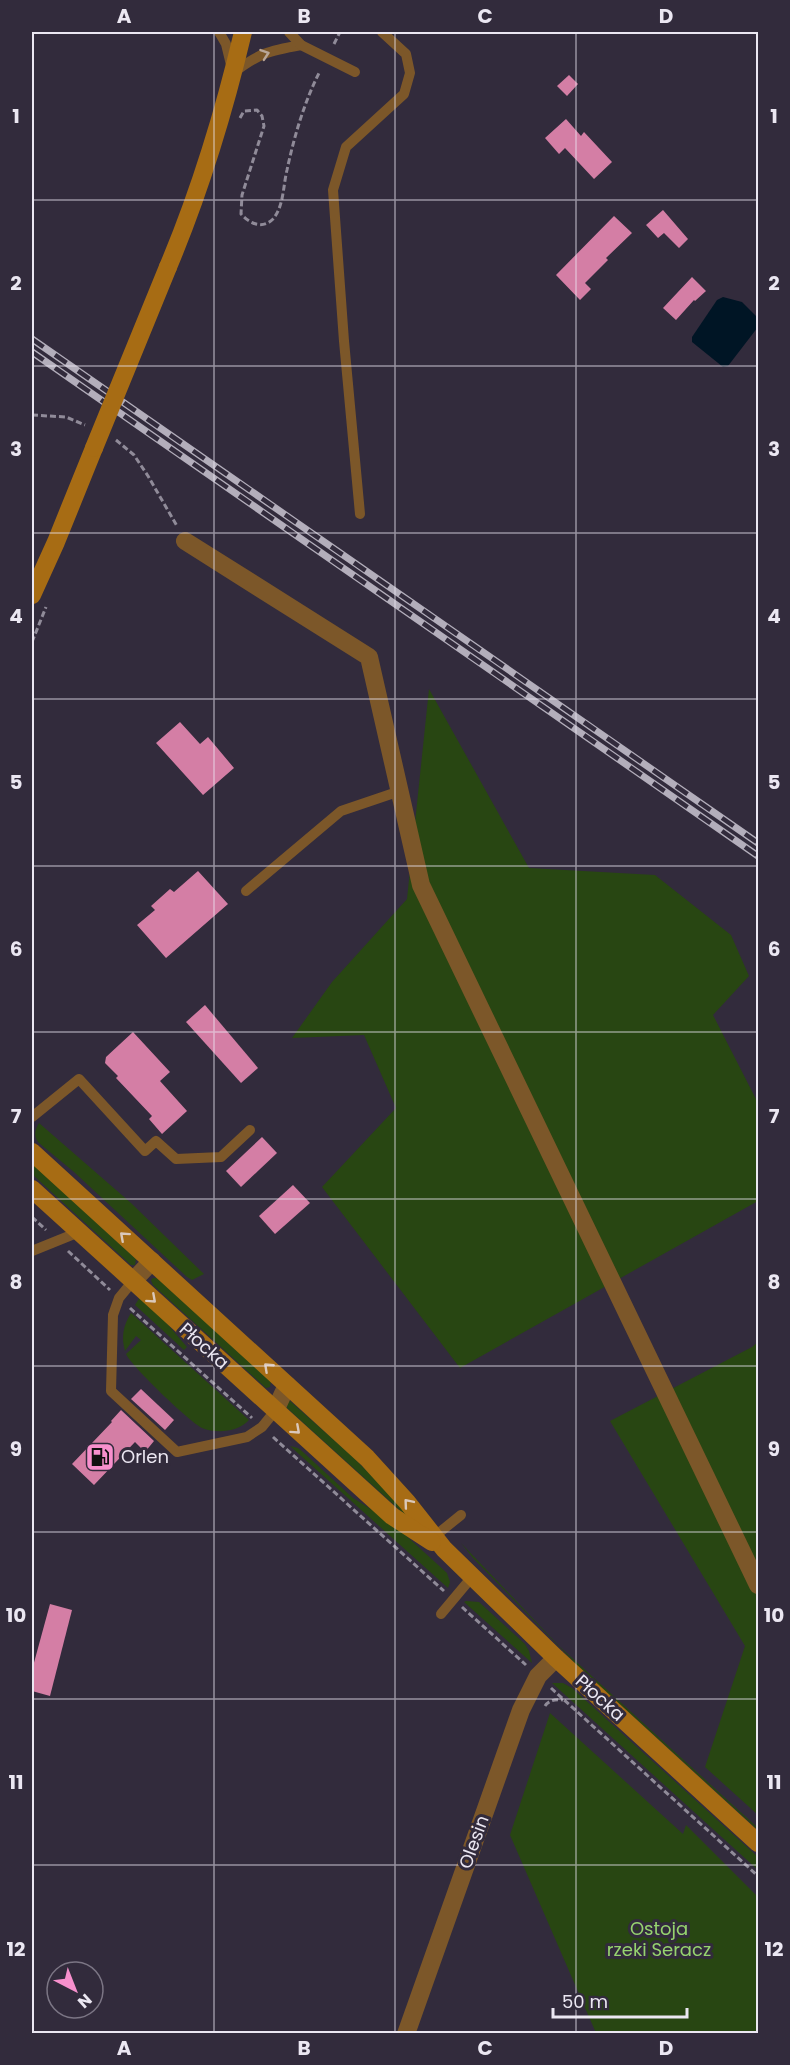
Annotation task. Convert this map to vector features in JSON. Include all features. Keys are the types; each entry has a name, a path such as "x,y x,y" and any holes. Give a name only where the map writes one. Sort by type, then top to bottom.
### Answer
{"street":[{"path":"32,595 56,542 191,212 243,32"},
{"path":"185,541 369,657 421,885 759,1585"},
{"name":"Płocka","path":"32,1152 367,1458 407,1502 436,1542 556,1658 759,1843"},
{"name":"Płocka","path":"32,1189 393,1516 436,1542"},
{"path":"133,1281 152,1261"},
{"path":"275,1411 287,1385"},
{"name":"Olesin","path":"406,2034 521,1710 538,1676 556,1658"}],"lane":[{"path":"219,32 226,44 233,73 252,58 268,51 301,45"},
{"path":"289,32 301,45 355,72"},
{"path":"360,514 333,190 346,147 404,94 410,73 406,54 382,32"},
{"path":"246,891 341,811 400,791"},
{"path":"32,1117 79,1079 145,1151 156,1141 176,1159 221,1156 250,1130"},
{"path":"32,1251 79,1232"},
{"path":"133,1281 119,1298 113,1315 111,1391 177,1452 247,1437 262,1427 275,1411"},
{"path":"436,1542 461,1515"},
{"path":"441,1614 472,1577"}],"path":[{"path":"334,44 340,32"},
{"path":"238,121 244,111 257,110 262,116 264,126 242,195 241,214 248,222 266,224 272,220 279,208 304,106 319,73"},
{"path":"32,415 66,417 92,428"},
{"path":"114,438 134,455 185,541"},
{"path":"32,1217 759,1876"},
{"path":"544,1707 547,1702 555,1699 564,1700"}],"green space":[{"path":"429,689 529,868 655,875 731,935 749,976 713,1015 758,1103 758,1201 460,1368 322,1187 396,1108 364,1035 292,1038 332,982 407,899"},
{"path":"39,1123 131,1203 204,1274 192,1280 187,1277 74,1172 39,1143 35,1133"},
{"path":"32,1163 136,1259 135,1265 131,1265 32,1174"},
{"path":"157,1278 271,1381 270,1387 266,1388 153,1285 151,1280"},
{"path":"140,1297 146,1299 187,1347 184,1350 135,1305"},
{"path":"131,1313 249,1420 233,1429 208,1430 196,1424 174,1405 130,1361 126,1354 141,1340 136,1336 125,1351 124,1332"},
{"path":"758,1342 758,1815 705,1767 745,1646 610,1421"},
{"path":"290,1401 353,1457 424,1529 423,1531 287,1408 287,1402"},
{"path":"290,1446 303,1452 353,1498 390,1521 447,1573 450,1582 448,1588"},
{"path":"461,1543 560,1647 758,1830 576,1664"},
{"path":"464,1602 479,1602 525,1644 532,1663"},
{"path":"552,1683 563,1683 572,1688 758,1857 758,1870"},
{"name":"Ostoja rzeki Seracz","path":"550,1713 683,1834 686,1825 758,1897 758,2033 596,2033 510,1835"}],"water":[{"path":"723,297 742,302 758,318 758,327 728,366 723,367 692,342 692,337 717,300"}],"building":[{"path":"569,75 578,84 567,96 557,86"},
{"path":"566,119 581,136 584,132 612,162 594,179 565,148 559,154 545,138"},
{"path":"663,210 688,239 679,248 664,233 658,238 646,225"},
{"path":"614,216 632,233 606,258 608,260 585,283 591,289 580,300 556,275"},
{"path":"692,277 706,291 694,300 676,320 663,308"},
{"path":"180,722 200,744 208,737 234,768 203,795 156,743"},
{"path":"198,871 228,904 166,958 137,925 155,910 151,906 170,889 174,892"},
{"path":"205,1005 258,1068 241,1083 186,1022"},
{"path":"133,1032 170,1072 160,1081 187,1111 162,1134 149,1119 152,1116 105,1063 106,1057"},
{"path":"262,1137 277,1153 241,1187 226,1171"},
{"path":"293,1185 310,1203 275,1234 259,1216"},
{"path":"141,1389 174,1420 165,1430 131,1399"},
{"path":"121,1410 154,1441 145,1452 135,1442 94,1485 72,1464"},
{"path":"50,1604 72,1610 50,1696 32,1691 32,1670"}],"railway":[{"path":"32,339 758,843"},
{"path":"32,352 758,856"}],"place":[{"name":"Orlen","path":"100,1457"}]}
